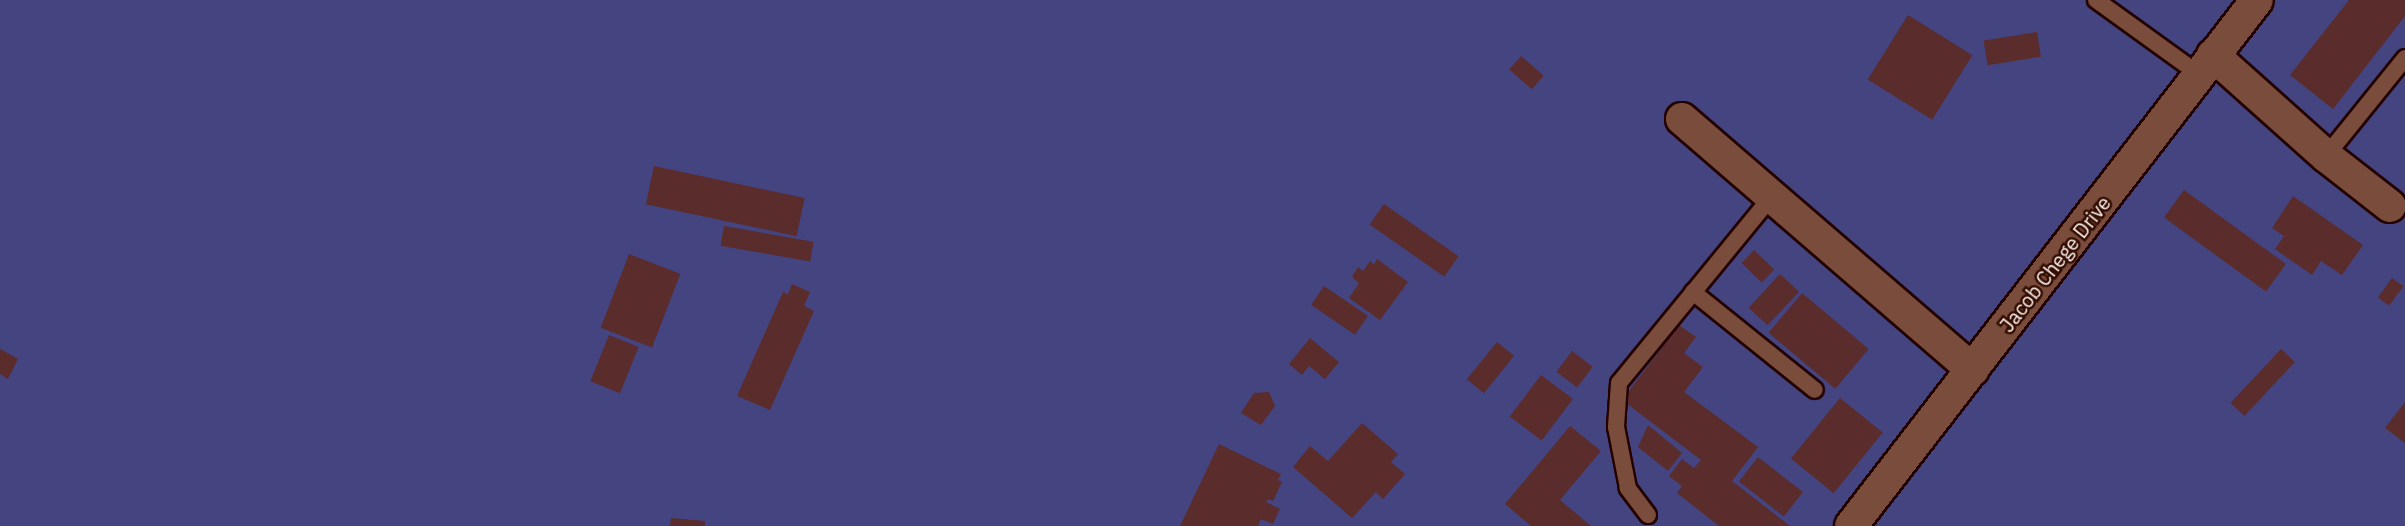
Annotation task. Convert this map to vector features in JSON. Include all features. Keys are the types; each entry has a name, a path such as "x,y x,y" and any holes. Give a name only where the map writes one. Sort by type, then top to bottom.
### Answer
{"street":[{"name":"Jacob Chege Drive","path":"1851,526 2257,0"},
{"path":"2206,65 2390,206"},
{"path":"1682,119 1973,370"}],"lane":[{"path":"2096,0 2206,65"},
{"path":"2326,156 2405,58"},
{"path":"1648,515 1628,488 1616,428 1616,391 1772,196"},
{"path":"1693,292 1815,390"}],"shaded area":[{"path":"0,0 2405,0 2405,526 0,526"}],"building":[{"path":"2349,0 2405,0 2405,16 2333,109 2290,75"},
{"path":"1908,15 1972,55 1932,120 1868,79"},
{"path":"2037,32 2041,57 1988,65 1984,40"},
{"path":"1521,56 1544,76 1532,89 1509,70"},
{"path":"654,166 805,198 797,236 646,204"},
{"path":"2184,190 2286,264 2266,292 2164,218"},
{"path":"2293,196 2363,245 2342,275 2321,261 2312,275 2275,249 2284,236 2272,228"},
{"path":"1384,204 1459,256 1444,277 1370,224"},
{"path":"724,226 814,242 810,261 721,246"},
{"path":"1754,250 1774,269 1762,282 1741,263"},
{"path":"629,254 680,274 652,347 601,328"},
{"path":"1377,259 1408,282 1380,320 1349,298 1359,283 1352,277 1358,267 1363,271 1370,261 1374,264"},
{"path":"1780,274 1799,292 1768,325 1749,308"},
{"path":"2392,278 2403,286 2389,306 2378,297"},
{"path":"792,284 810,292 804,306 814,311 770,410 737,396 783,292 788,294"},
{"path":"1324,286 1368,316 1355,335 1311,305"},
{"path":"1802,293 1869,349 1835,389 1769,333"},
{"path":"1679,325 1696,337 1684,353 1703,367 1684,392 1758,447 1732,481 1790,526 1719,526 1677,493 1682,486 1669,476 1682,459 1694,468 1701,460 1622,400"},
{"path":"609,335 639,347 620,393 590,381"},
{"path":"1310,338 1339,362 1325,379 1309,366 1302,375 1289,364"},
{"path":"1497,342 1514,356 1484,393 1467,379"},
{"path":"0,349 18,359 8,379 0,374"},
{"path":"2281,349 2295,362 2244,416 2231,403"},
{"path":"1572,351 1593,367 1577,387 1556,372"},
{"path":"1541,375 1573,399 1542,441 1510,417"},
{"path":"1269,392 1275,406 1261,425 1241,413 1254,393"},
{"path":"1840,398 1883,433 1834,493 1791,459"},
{"path":"2405,402 2405,443 2385,428"},
{"path":"1362,423 1398,454 1391,462 1405,474 1383,499 1376,492 1352,518 1293,467 1310,446 1328,461"},
{"path":"1648,425 1682,453 1668,471 1638,447"},
{"path":"1570,426 1601,451 1560,500 1591,526 1531,526 1505,504"},
{"path":"1219,444 1281,474 1278,480 1282,482 1273,501 1268,499 1266,502 1280,509 1273,524 1261,519 1258,526 1180,526"},
{"path":"1758,457 1803,492 1784,517 1739,481"},
{"path":"671,518 705,521 705,526 670,526"}]}
